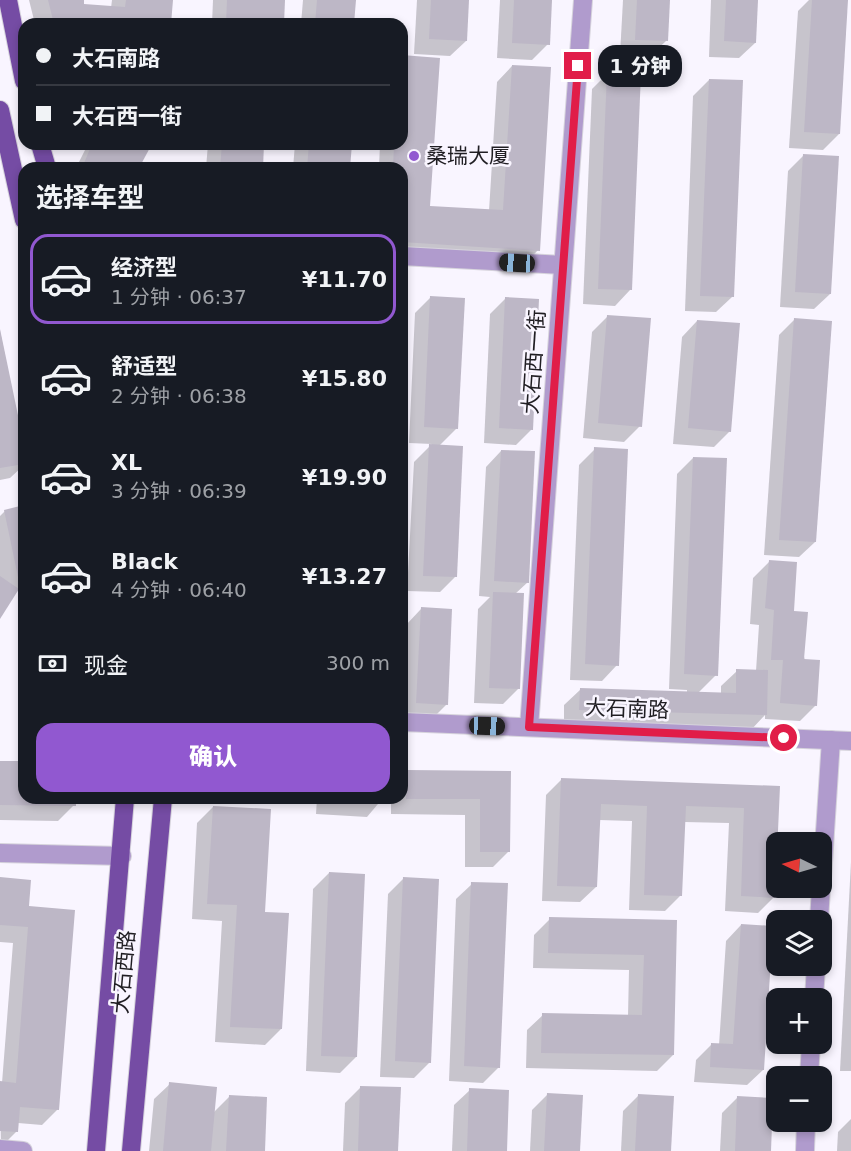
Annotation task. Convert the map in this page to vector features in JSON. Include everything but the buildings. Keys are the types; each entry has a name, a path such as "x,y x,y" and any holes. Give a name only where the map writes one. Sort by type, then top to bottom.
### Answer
{"main road":[{"path":"8,0 18,51"},
{"path":"0,110 18,192"},
{"name":"大石西路","path":"96,1151 125,804"},
{"name":"大石西路","path":"131,1151 162,804"}],"street":[{"name":"大石西一街","path":"529,727 583,0"},
{"path":"408,256 563,265"},
{"name":"大石南路","path":"408,722 851,741"},
{"path":"825,832 831,740"},
{"path":"0,853 122,856"},
{"path":"805,1151 806,1132"},
{"path":"0,1149 23,1151"}],"place":[{"name":"桑瑞大厦","path":"414,156"}],"route":[{"path":"578,66 529,727 784,738"}]}
